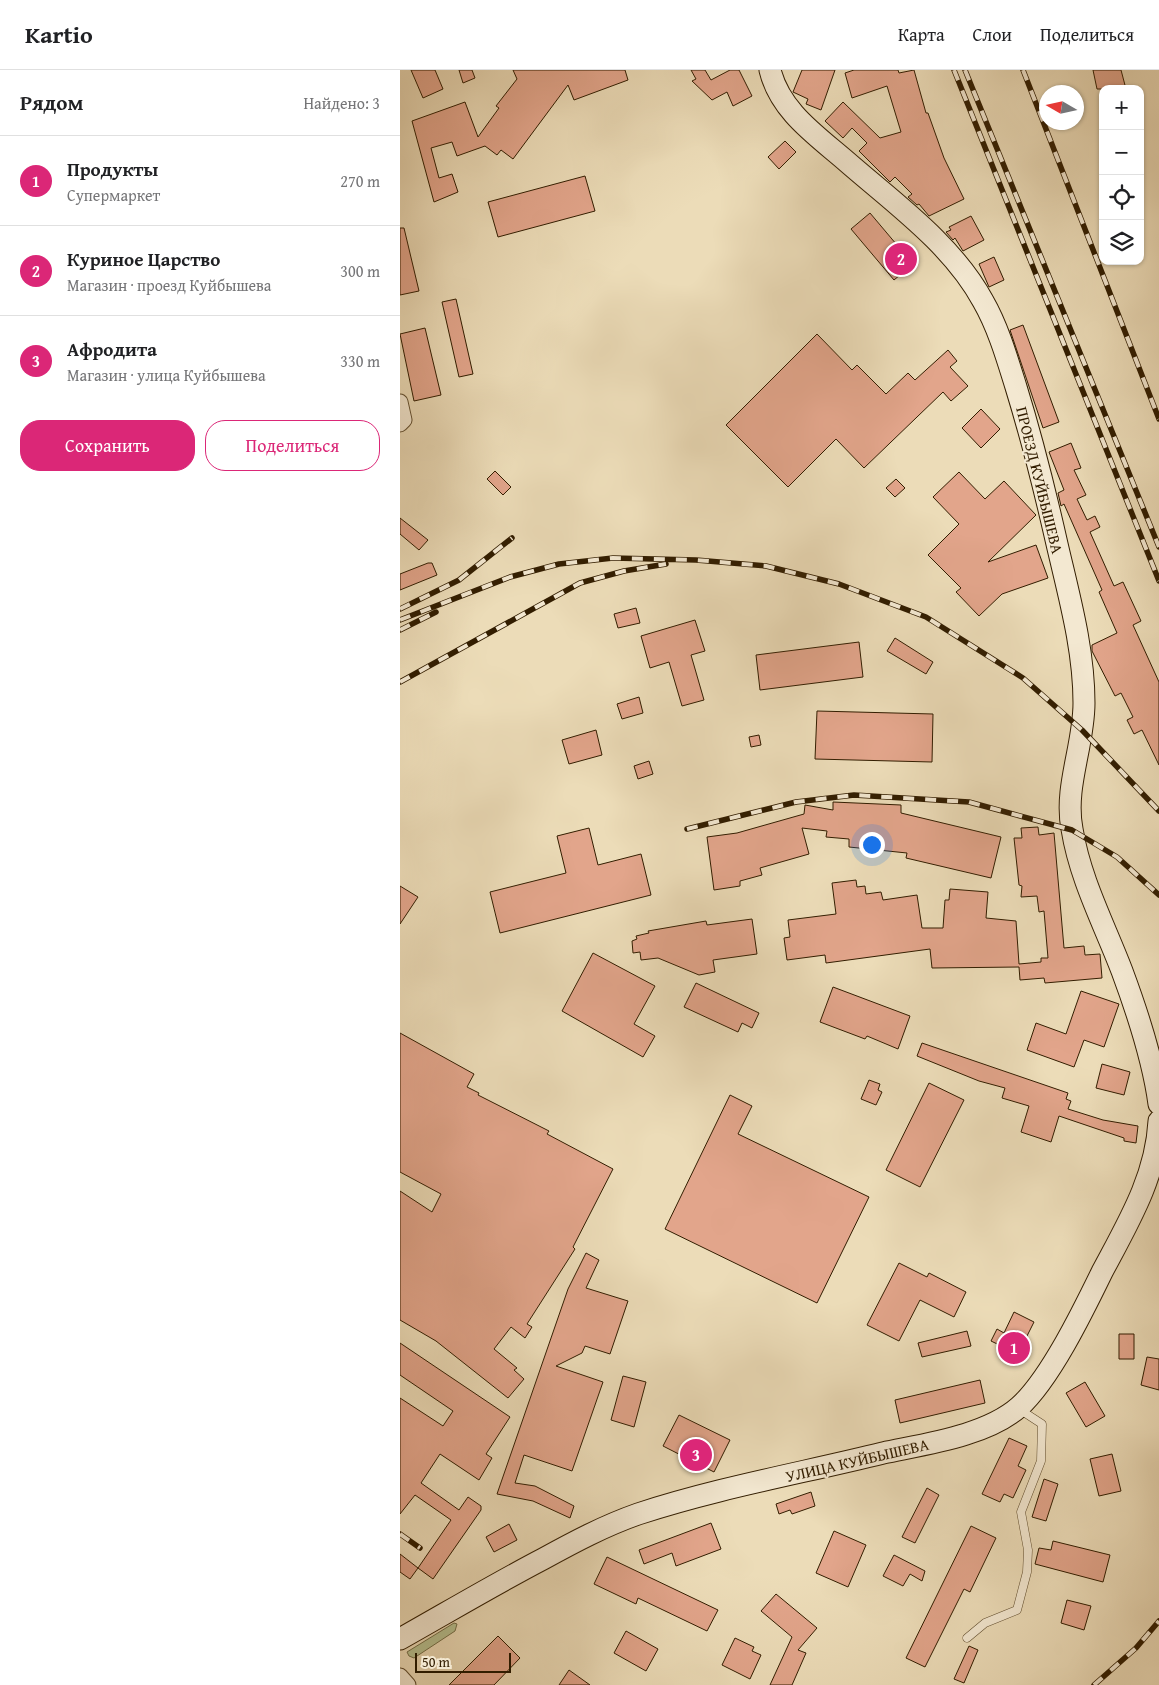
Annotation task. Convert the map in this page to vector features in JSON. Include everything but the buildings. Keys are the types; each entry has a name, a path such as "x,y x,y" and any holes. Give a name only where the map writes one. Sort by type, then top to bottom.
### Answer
{"street":[{"name":"ПРОЕЗД КУЙБЫШЕВА","path":"770,70 774,87 796,117 926,231 959,266 983,301 1003,346 1035,449 1082,662 1083,721 1071,789 1070,812 1072,830 1081,869 1122,971 1151,1059 1159,1104"},
{"path":"400,402 402,422"},
{"name":"УЛИЦА КУЙБЫШЕВА","path":"400,1638 589,1534 636,1515 691,1499 965,1433 997,1421 1017,1408 1045,1374 1080,1317 1142,1195 1156,1153 1159,1121"},
{"path":"400,1676 408,1685"}],"lane":[{"path":"967,1638 985,1623 1017,1610 1027,1572 1028,1550 1021,1512 1041,1461 1042,1424 1017,1408"}],"green space":[{"path":"454,1623 457,1624 455,1631 414,1658 409,1656 407,1652"}],"railway":[{"path":"954,70 1159,581"},
{"path":"965,70 1159,547"},
{"path":"1023,70 1159,419"},
{"path":"400,609 459,580 512,538"},
{"path":"400,620 510,577 559,564 613,558 696,560 766,566 839,584 926,617 1023,678 1082,730 1159,811"},
{"path":"400,682 580,583 624,571 666,564"},
{"path":"400,630 436,612"},
{"path":"687,829 796,802 854,795 969,802 1072,830 1117,857 1159,895"},
{"path":"400,1534 420,1548"},
{"path":"1094,1685 1136,1648 1159,1621"}],"place":[{"name":"Куриное Царство","path":"901,259"},
{"name":"Продукты","path":"1014,1348"},
{"name":"Афродита","path":"696,1455"}]}
